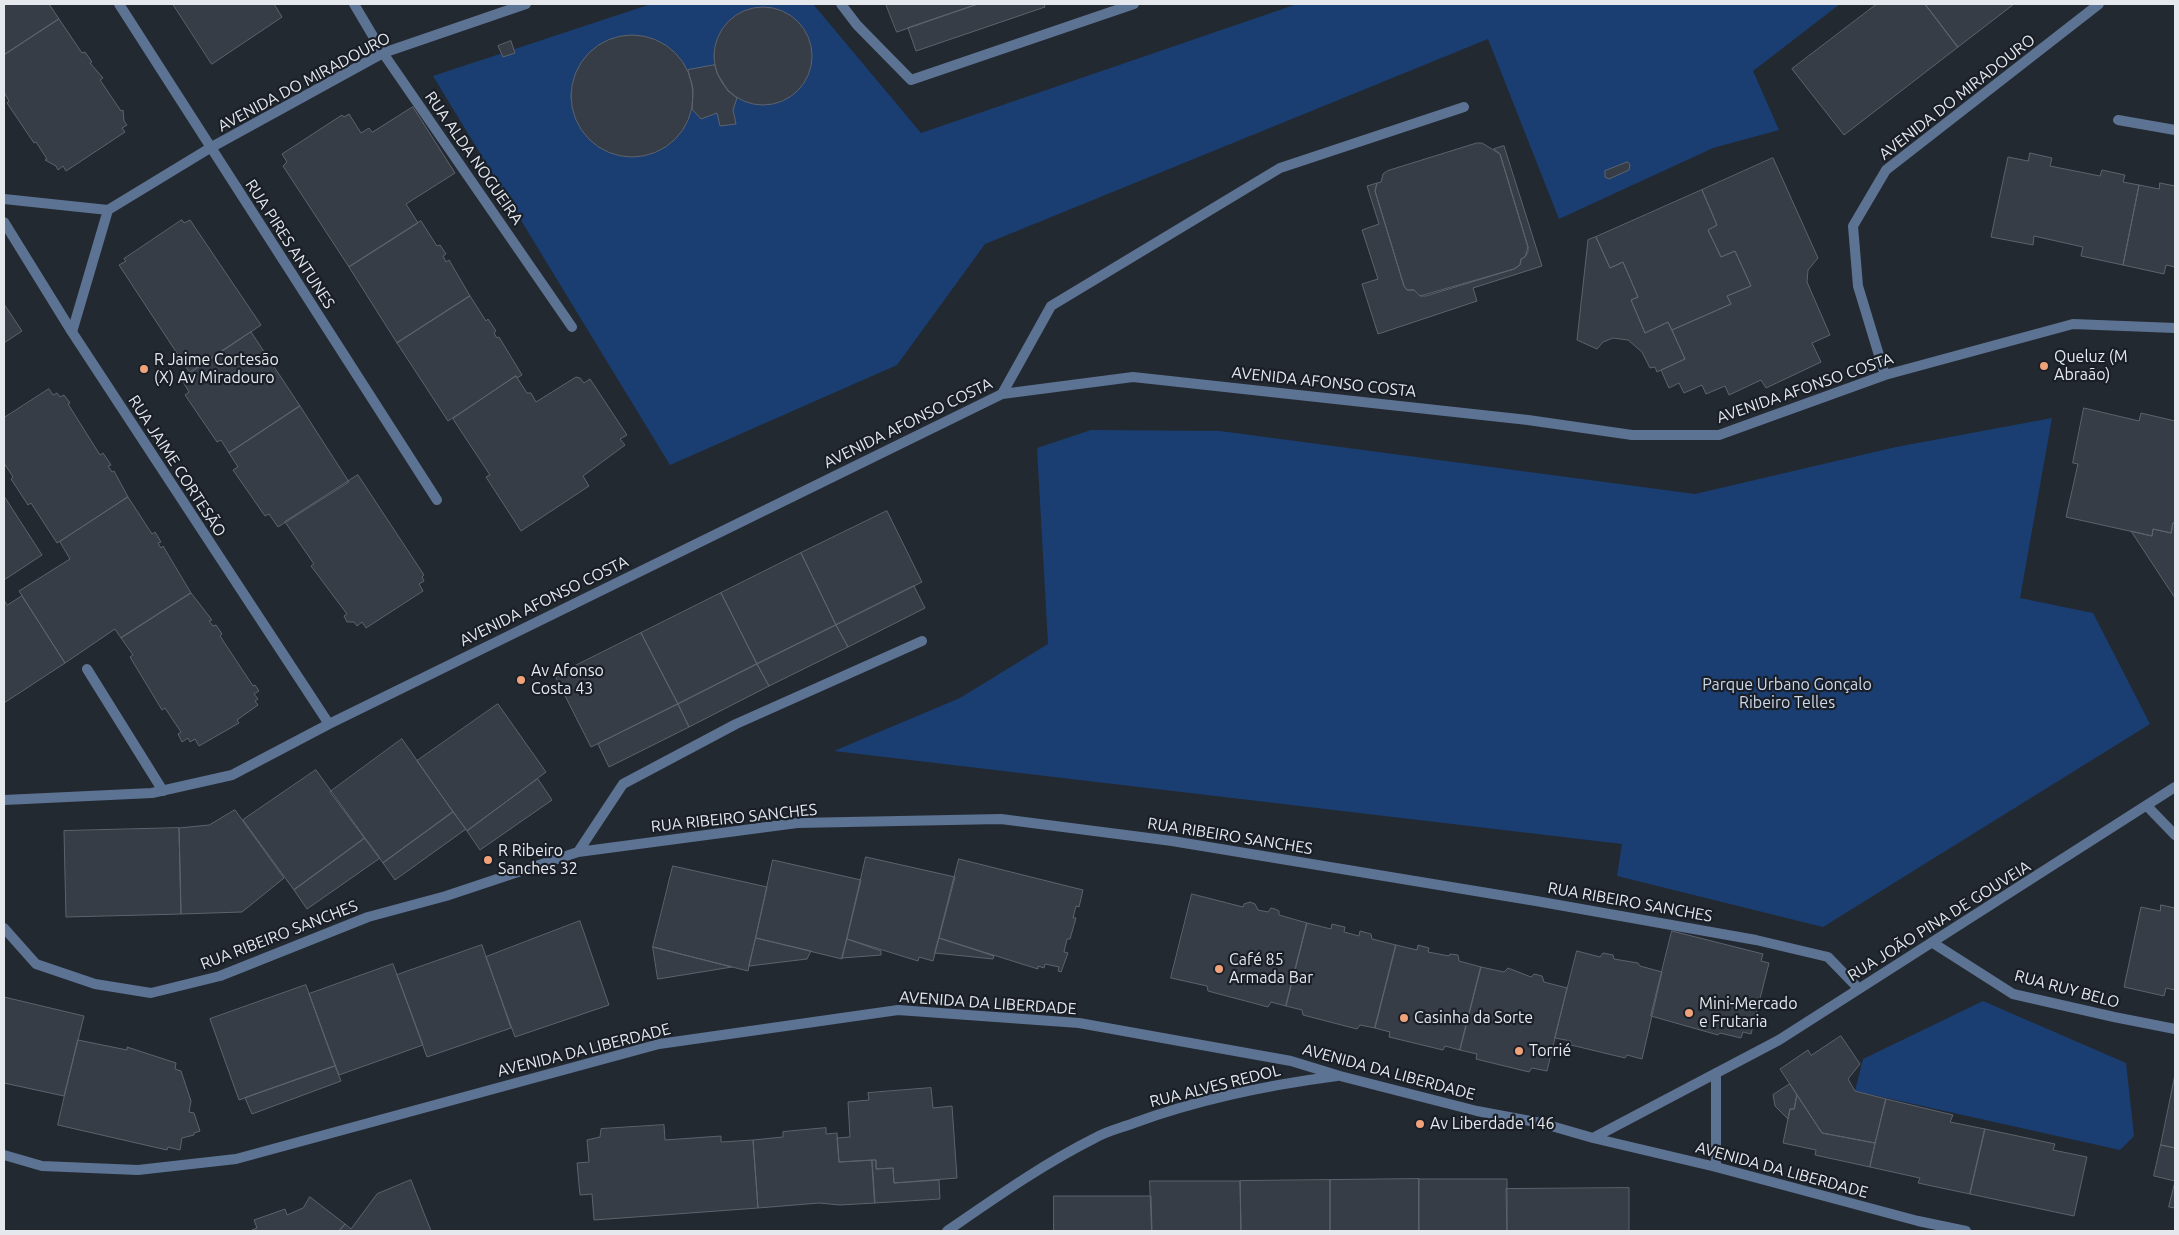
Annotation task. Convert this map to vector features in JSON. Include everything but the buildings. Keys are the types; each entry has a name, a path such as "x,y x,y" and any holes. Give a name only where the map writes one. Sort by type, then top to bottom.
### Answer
{"street":[{"name":"RUA PIRES ANTUNES","path":"119,4 437,500"},
{"name":"RUA ALDA NOGUEIRA","path":"354,4 383,53 572,328"},
{"name":"AVENIDA DO MIRADOURO","path":"108,210 210,148 383,53 526,4"},
{"path":"841,4 857,25 911,80 1134,4"},
{"name":"AVENIDA DO MIRADOURO","path":"1886,375 1858,286 1853,226 1886,170 2099,4"},
{"path":"1002,394 1052,306 1280,168 1464,106"},
{"path":"2118,120 2175,130"},
{"path":"4,199 108,210 72,332"},
{"name":"RUA JAIME CORTESÃO","path":"4,222 72,332 329,724"},
{"name":"AVENIDA AFONSO COSTA","path":"4,800 152,793 232,775 329,724 1002,394 1133,377 1528,420 1632,435 1719,435 1886,375 2073,324 2175,328"},
{"path":"578,852 624,784 736,724 922,641"},
{"path":"87,670 163,790"},
{"name":"RUA JOÃO PINA DE GOUVEIA","path":"1592,1138 1779,1040 2175,787"},
{"path":"2147,806 2175,835"},
{"name":"RUA RIBEIRO SANCHES","path":"4,928 36,964 95,984 151,993 220,976 368,917 446,896 578,852 797,823 1001,819 1172,841 1536,900 1756,940 1828,957 1859,989"},
{"name":"RUA RUY BELO","path":"1933,943 2013,994 2175,1029"},
{"name":"AVENIDA DA LIBERDADE","path":"4,1155 42,1166 138,1170 236,1159 659,1044 898,1010 1079,1023 1291,1061 1340,1076 1477,1111 1541,1123 1592,1138 1716,1167 1918,1221 1966,1231"},
{"path":"1716,1074 1716,1167"},
{"name":"RUA ALVES REDOL","path":"947,1231 1012,1187 1096,1137 1162,1113 1206,1100 1303,1081 1340,1076"}],"green space":[{"path":"651,4 813,4 921,133 1297,4 1840,4 1753,71 1779,130 1713,148 1559,219 1488,39 985,244 897,365 670,465 433,76"},
{"name":"Parque Urbano Gonçalo Ribeiro Telles","path":"2052,418 2020,598 2093,613 2150,724 1823,927 1617,876 1622,844 834,751 960,698 1048,644 1037,448 1091,430 1220,431 1695,494 1896,447"},
{"path":"1983,1001 2126,1063 2134,1136 2120,1150 1855,1091 1863,1059"}],"place":[{"name":"Queluz (M Abraão)","path":"2044,366"},
{"name":"R Jaime Cortesão (X) Av Miradouro","path":"144,369"},
{"name":"Av Afonso Costa 43","path":"521,680"},
{"name":"R Ribeiro Sanches 32","path":"488,860"},
{"name":"Café 85 Armada Bar","path":"1219,969"},
{"name":"Mini-Mercado e Frutaria","path":"1689,1013"},
{"name":"Casinha da Sorte","path":"1404,1018"},
{"name":"Torrié","path":"1519,1051"},
{"name":"Av Liberdade 146","path":"1420,1124"}]}
